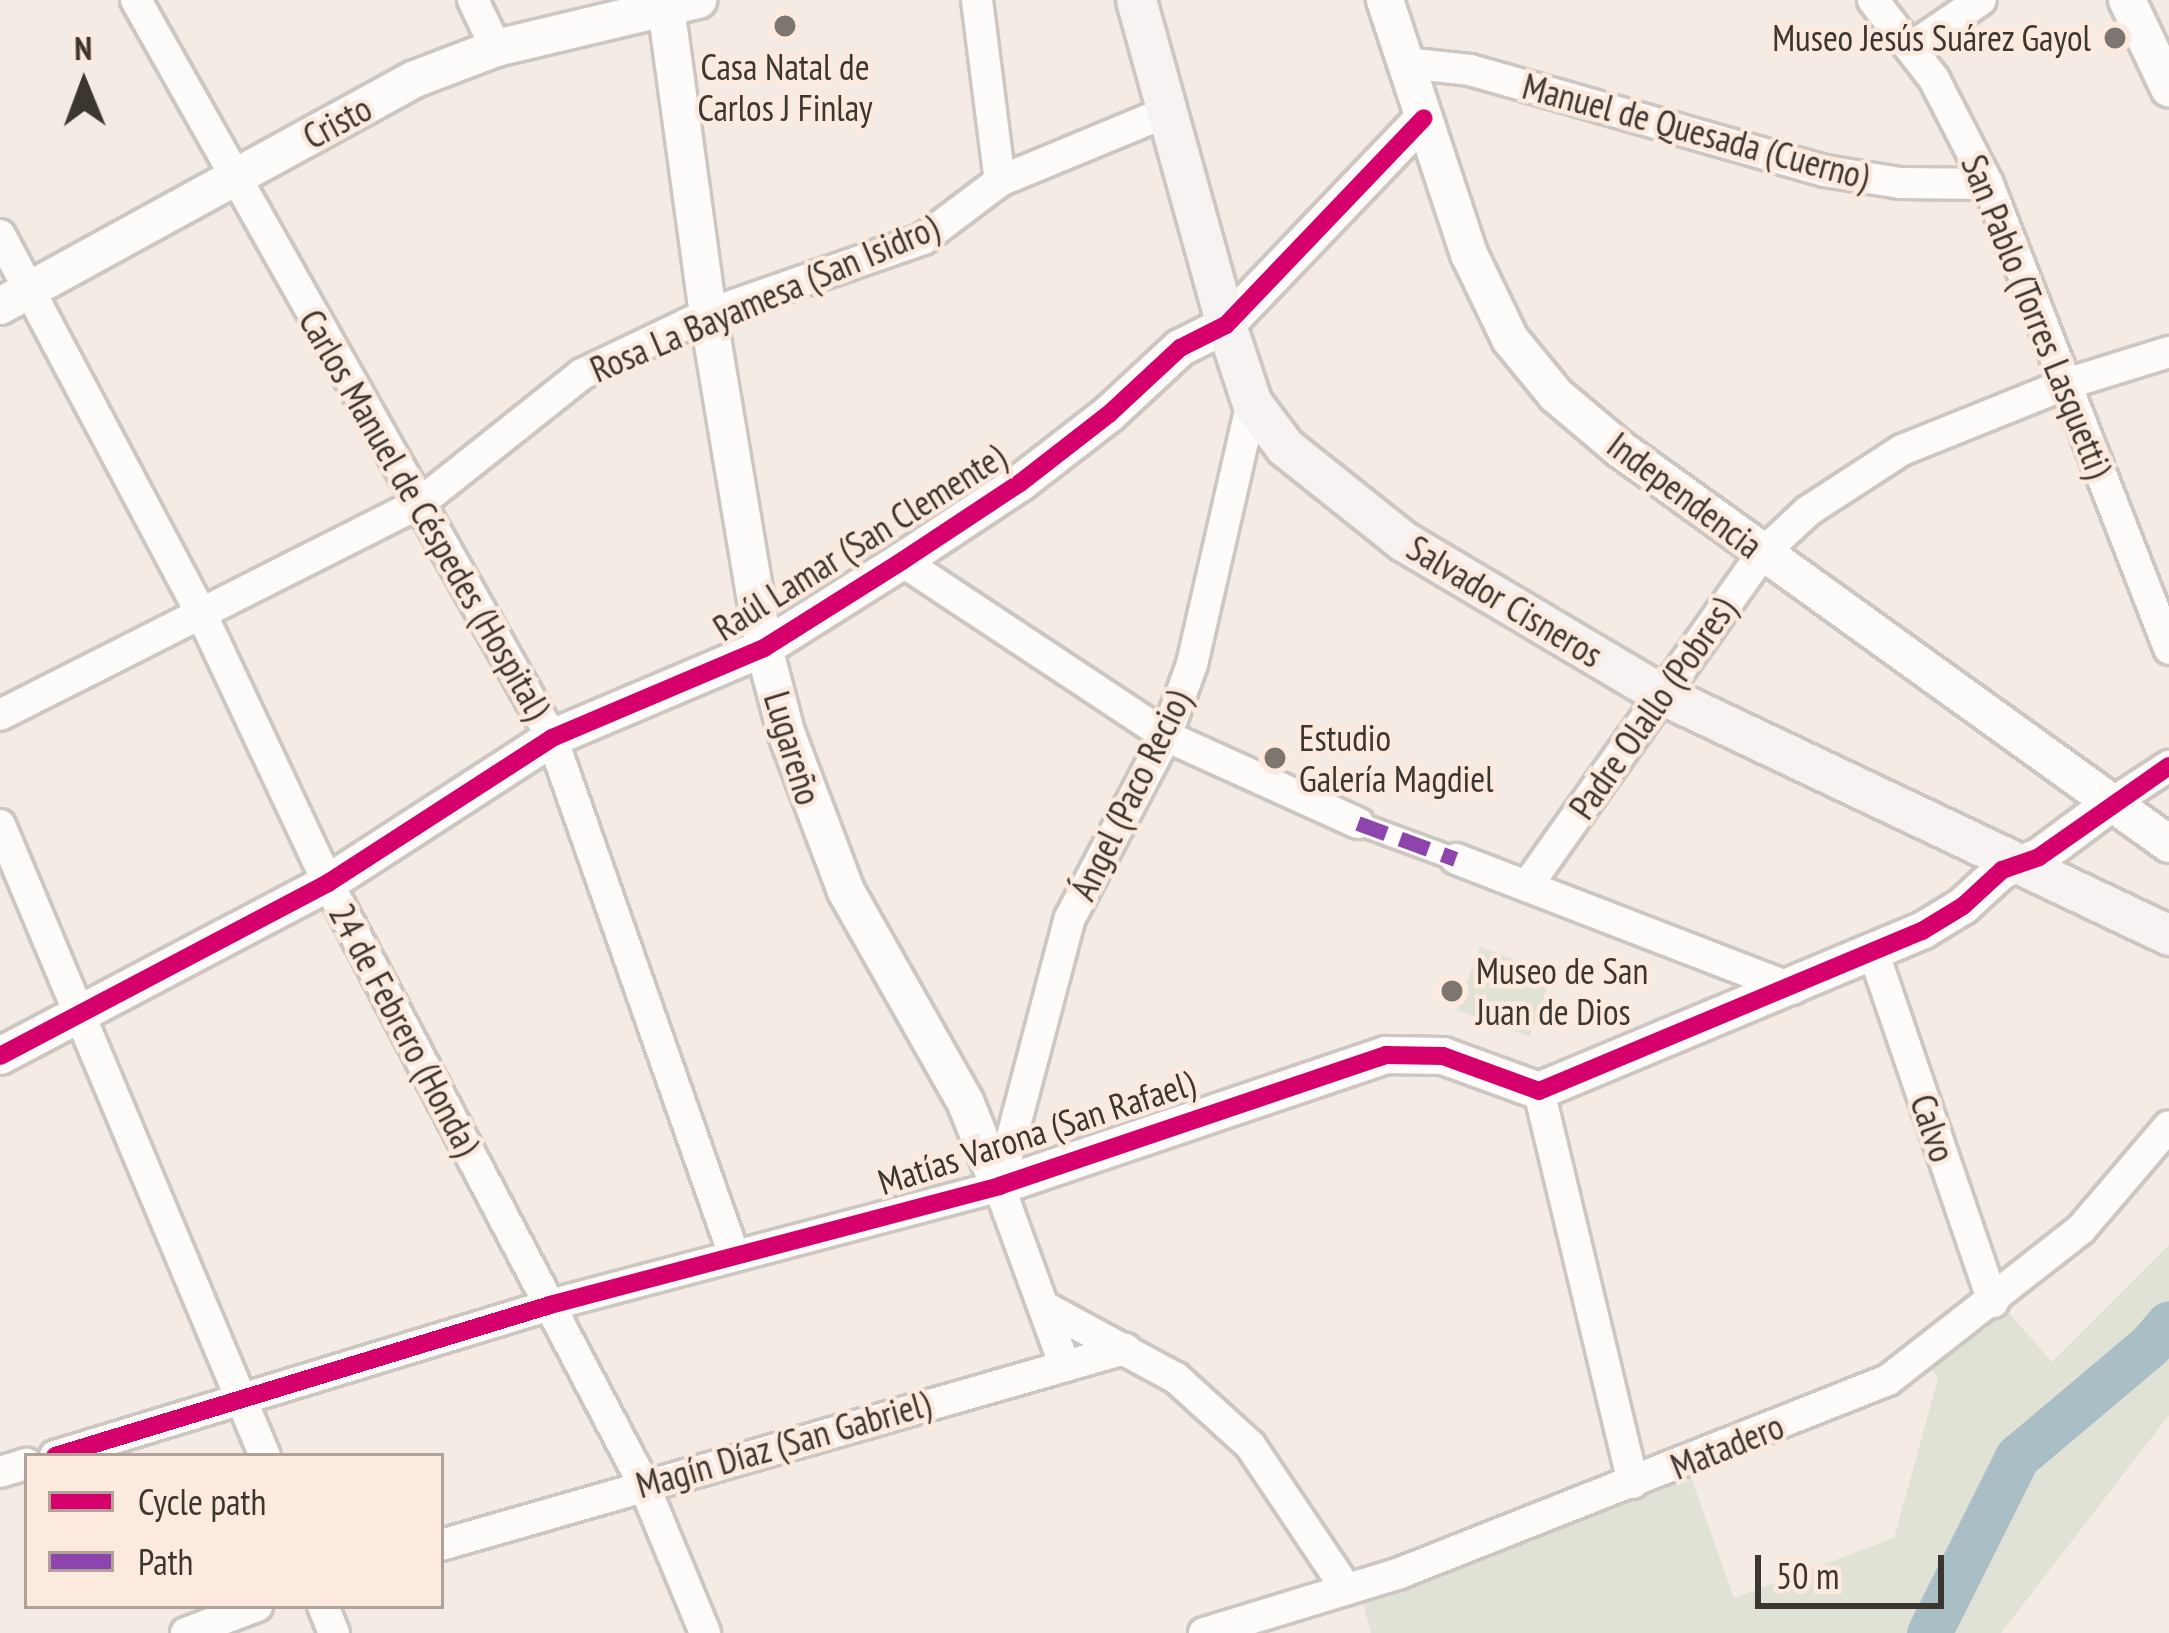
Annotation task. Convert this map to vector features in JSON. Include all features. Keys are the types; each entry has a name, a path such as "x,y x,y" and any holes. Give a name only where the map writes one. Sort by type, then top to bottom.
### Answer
{"main road":[{"name":"Salvador Cisneros","path":"1136,0 1226,325 1252,403 1285,447 1403,541 1659,693 2169,935"}],"street":[{"name":"Carlos Manuel de Céspedes (Hospital)","path":"136,0 552,738 734,1255"},
{"path":"473,0 496,48"},
{"path":"976,0 1000,181"},
{"name":"Independencia","path":"1385,0 1469,254 1510,339 1556,394 1620,449 2169,844"},
{"name":"San Pablo (Torres Lasquetti)","path":"1873,0 1912,46 1988,184 2169,649"},
{"path":"1912,46 1981,0"},
{"path":"2127,0 2169,88"},
{"name":"Cristo","path":"15,297 415,80 496,48 676,2"},
{"name":"Lugareño","path":"676,2 708,314 764,648 820,832 846,891 965,1102 1065,1366"},
{"name":"Manuel de Quesada (Cuerno)","path":"1406,63 1470,70 1825,171 1900,183 1988,184"},
{"name":"Rosa La Bayamesa (San Isidro)","path":"0,716 420,503 582,374 708,314 922,239 1000,181 1164,113"},
{"name":"Raúl Lamar (San Clemente)","path":"0,1055 328,883 552,738 764,648 902,562 1038,470 1109,414 1180,348 1226,325 1424,118"},
{"name":"24 de Febrero (Honda)","path":"0,235 15,297 202,615 328,883 643,1483 705,1633"},
{"name":"Padre Olallo (Pobres)","path":"1527,886 1659,693 1763,553 1808,511 1902,451 2066,384 2169,352"},
{"name":"Ángel (Paco Recio)","path":"999,1186 1070,918 1166,736 1192,664 1252,403"},
{"path":"902,562 1166,736 1358,823 1792,989"},
{"path":"1634,1484 1539,1091 1874,954 1963,906 2012,863 2169,766"},
{"path":"0,825 264,1453"},
{"name":"Calvo","path":"1874,954 1993,1302"},
{"name":"Matías Varona (San Rafael)","path":"65,1453 550,1305 999,1186 1386,1055 1443,1056 1539,1091"},
{"name":"Matadero","path":"1204,1633 1281,1623 1347,1590 1634,1484 1888,1379 1993,1302 2081,1229 2169,1126"},
{"path":"1046,1307 1176,1378 1250,1445 1347,1590"},
{"name":"Magín Díaz (San Gabriel)","path":"444,1544 643,1483 1126,1348"},
{"path":"186,1633 248,1609"}],"shaded area":[{"path":"1480,947 1552,973 1529,1036 1457,1010"},
{"path":"2169,1245 2169,1415 2001,1633 1371,1633 1361,1596 1690,1474 1734,1598 1894,1538 1938,1379 1928,1362 2000,1303 2052,1362"}],"waterway":[{"path":"1929,1633 2017,1457 2149,1346 2169,1323"}],"marked path":[{"path":"1358,823 1456,859"}],"cycle path":[{"path":"0,1056 328,883 552,738 764,648 902,561 1020,483 1109,414 1180,348 1226,325 1424,118"},
{"path":"65,1453 550,1305 999,1186 1386,1055 1443,1056 1539,1091 1922,931 1963,906 2002,870 2039,857 2169,766"}],"place":[{"name":"Casa Natal de Carlos J Finlay","path":"785,26"},
{"name":"Museo Jesús Suárez Gayol","path":"2115,38"},
{"name":"Estudio Galería Magdiel","path":"1275,758"},
{"name":"Museo de San Juan de Dios","path":"1452,991"}]}
